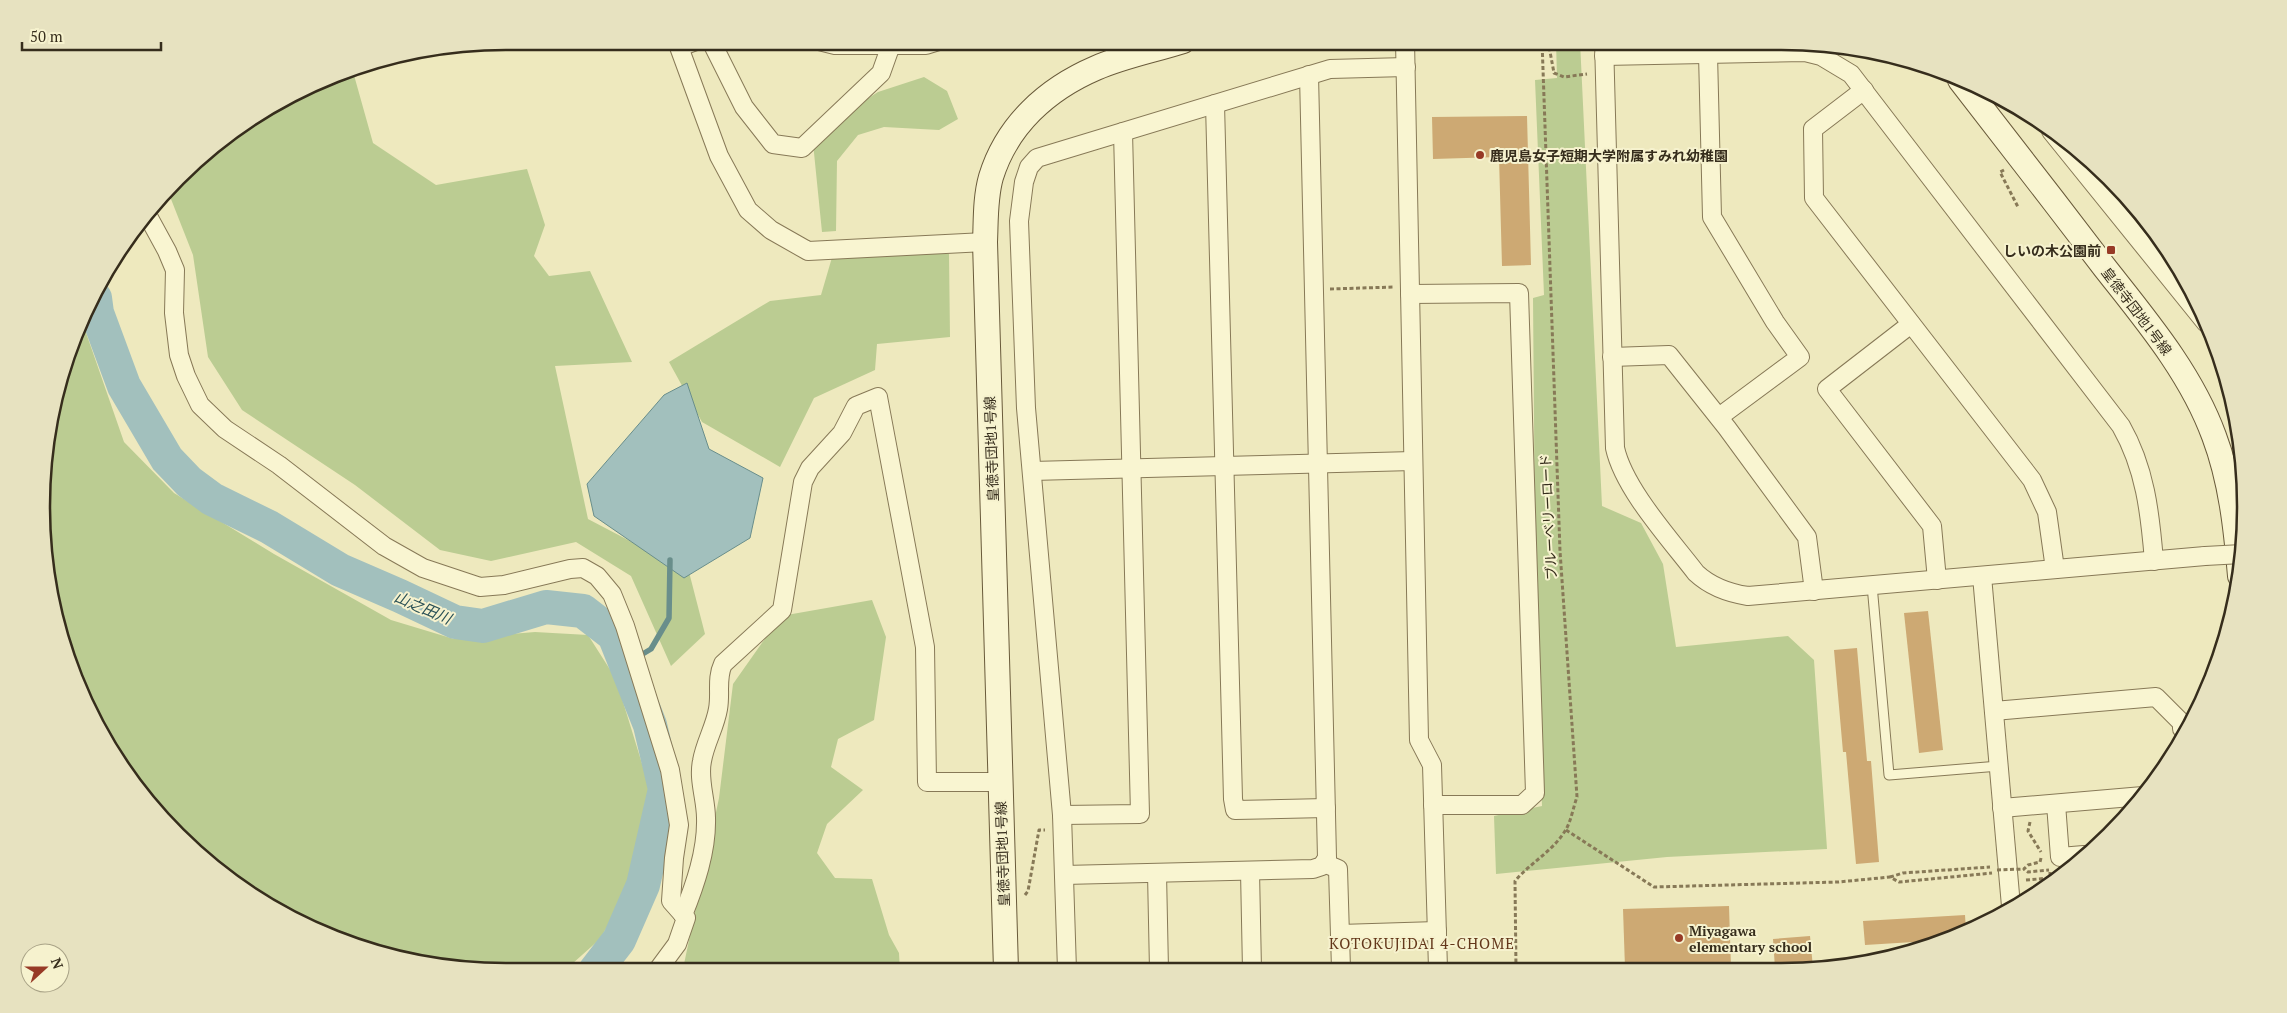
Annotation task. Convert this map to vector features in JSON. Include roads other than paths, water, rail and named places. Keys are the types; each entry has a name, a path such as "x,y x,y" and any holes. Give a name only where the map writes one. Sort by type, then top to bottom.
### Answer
{"street":[{"path":"680,50 720,156 748,210 771,230 808,251 985,242"},
{"path":"716,50 744,107 773,144 802,148 881,73 889,50"},
{"name":"皇徳寺団地1号線","path":"1006,963 985,242 986,209 991,178 1010,135 1026,114 1056,89 1091,70 1154,50"},
{"path":"1405,50 1419,740 1432,765 1438,963"},
{"path":"1604,50 1615,448 1618,460 1638,496 1696,573 1707,584 1742,595 2234,554"},
{"path":"1625,50 1708,54 1805,52 1821,56 1851,74 2121,426 2138,462 2145,486 2154,561"},
{"path":"1708,54 1712,216 1775,322 1800,357 1719,418"},
{"path":"1067,963 1062,815 1026,408 1019,221 1024,182 1029,167 1037,158 1330,69 1406,67"},
{"path":"1064,875 1313,869 1322,866 1327,858 1309,75"},
{"path":"1864,90 1813,129 1814,198 2032,480 2047,512 2055,569"},
{"name":"皇徳寺団地1号線","path":"1969,91 2143,316 2177,365 2202,407 2215,437 2228,483 2236,532"},
{"path":"1215,104 1235,810 1326,808"},
{"path":"1062,815 1140,814 1123,132"},
{"path":"2068,153 2187,300"},
{"path":"151,221 167,251 174,270 174,313 180,355 186,376 200,405 225,429 286,470 384,546 422,568 480,587 504,585 570,569 583,568 597,576 612,594 625,626 670,770 679,825 674,858 671,901 686,918 677,944 663,963"},
{"path":"1410,290 1519,293 1535,793 1522,805 1433,805"},
{"path":"1911,324 1827,389 1932,526 1937,580"},
{"path":"1612,357 1669,355 1719,418 1807,536 1814,590"},
{"path":"683,915 695,884 703,853 706,819 701,777 702,762 718,709 718,674 723,664 782,610 803,482 810,468 842,433 856,406 878,397 925,647 927,782 1000,782"},
{"path":"1032,471 1414,461"},
{"path":"1982,576 2011,901"},
{"path":"1994,711 2156,697 2182,723"},
{"path":"2002,808 2132,797"},
{"path":"2056,804 2060,858 2073,856"},
{"path":"1324,863 1338,869 1341,963"},
{"path":"1250,871 1252,963"},
{"path":"1157,873 1159,963"},
{"path":"1340,934 1437,931"}],"lane":[{"path":"1872,585 1889,776 1999,766"}],"water":[{"path":"687,383 709,449 763,478 750,538 684,578 594,516 587,484 664,395"}],"waterway":[{"name":"山之田川","path":"96,307 124,386 167,459 189,482 212,499 269,527 340,570 455,622 483,626 546,607 583,611 614,635 650,725 665,789 643,885 619,940 601,963"},
{"path":"626,664 651,649 669,618 670,560"}],"place":[{"name":"鹿児島女子短期大学附属すみれ幼稚園","path":"1480,155"},
{"name":"しいの木公園前","path":"2111,250"},
{"name":"Miyagawa elementary school","path":"1679,938"}],"district":[{"name":"KOTOKUJIDAI 4-CHOME","path":"1422,943"}]}
